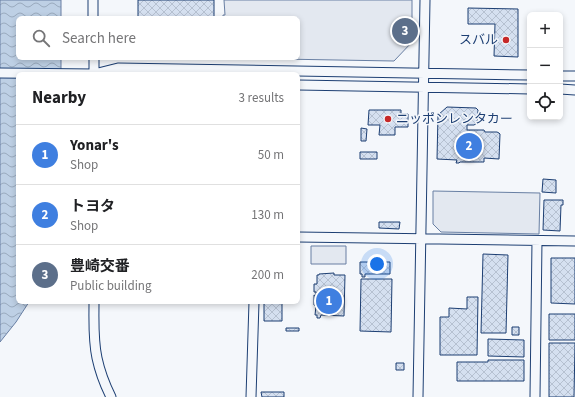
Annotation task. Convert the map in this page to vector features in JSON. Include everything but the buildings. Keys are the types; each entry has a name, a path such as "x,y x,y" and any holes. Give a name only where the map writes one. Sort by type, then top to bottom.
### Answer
{"street":[{"path":"93,0 93,16"},
{"path":"418,397 425,0"},
{"path":"94,60 95,72"},
{"path":"103,72 118,68 527,75"},
{"path":"0,73 16,73"},
{"path":"563,76 575,76"},
{"path":"300,85 527,89"},
{"path":"563,89 575,90"},
{"path":"300,237 420,240 575,241"},
{"path":"535,397 537,241"},
{"path":"94,304 94,334 97,358 111,397"},
{"path":"252,397 254,304"}],"shaded area":[{"path":"224,0 412,0 412,21 400,20 399,39 413,41 394,61 300,59 300,16 223,16 225,15"},
{"path":"433,191 540,193 539,234 441,232 433,224"},
{"path":"311,246 346,246 346,264 311,264"}],"water":[{"path":"0,0 61,0 61,16 16,16 16,60 61,60 61,72 16,72 16,304 28,304 0,342"}],"place":[{"name":"豊崎交番","path":"405,31"},
{"name":"スバル","path":"506,40"},
{"name":"ニッポンレンタカー","path":"388,119"},
{"name":"トヨタ","path":"469,146"},
{"name":"Yonar's","path":"329,301"}]}
